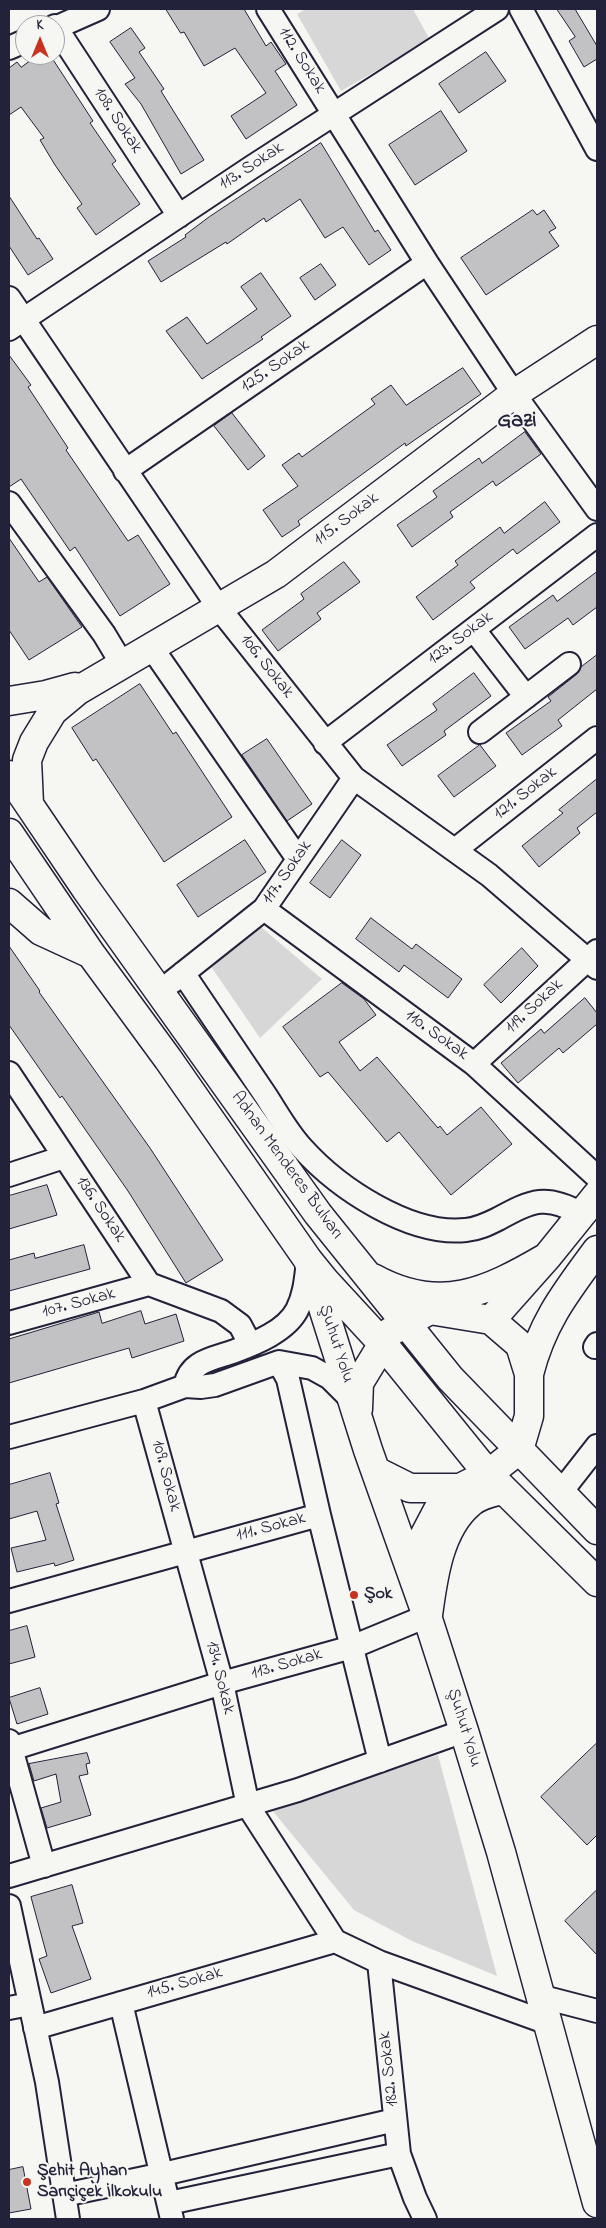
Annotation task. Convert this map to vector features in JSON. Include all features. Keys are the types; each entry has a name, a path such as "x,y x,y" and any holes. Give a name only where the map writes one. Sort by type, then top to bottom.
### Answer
{"main road":[{"name":"115. Sokak","path":"9,700 38,697 82,688 276,574 514,394 597,340"},
{"path":"9,709 82,688"},
{"path":"29,805 27,760 34,742 53,711 82,688"},
{"name":"Adnan Menderes Bulvarı","path":"9,775 318,1214 450,1378 597,1530"},
{"name":"Adnan Menderes Bulvarı","path":"9,833 91,954 168,1059 308,1260 383,1344 496,1481 597,1582"},
{"path":"9,903 41,931 91,954"},
{"path":"491,1320 547,1257 590,1204"},
{"path":"520,1345 558,1303 597,1250"},
{"path":"368,1275 404,1293 433,1297 458,1297 506,1279 547,1257"},
{"name":"Şuhut Yolu","path":"308,1260 376,1471 429,1606 464,1731 501,1852 539,1996 592,2158 597,2203"},
{"path":"429,1606 441,1550 452,1524 469,1504 484,1494 496,1481 519,1450 529,1416 530,1386 535,1348 558,1303"},
{"path":"356,1411 359,1383 390,1332 430,1310 491,1320 520,1345 544,1460 561,1492"},
{"path":"376,1471 410,1488 460,1488 496,1481"},
{"path":"429,1606 420,1544 440,1506 460,1488"}],"street":[{"path":"65,19 98,9"},
{"name":"112. Sokak","path":"268,9 427,263 514,394"},
{"name":"113. Sokak","path":"16,324 497,9"},
{"path":"521,9 596,141"},
{"name":"108. Sokak","path":"65,41 179,216"},
{"name":"125. Sokak","path":"125,471 427,263"},
{"name":"106. Sokak","path":"9,298 16,324 125,471 219,608 354,778 490,875 594,959"},
{"path":"514,394 597,509"},
{"path":"9,503 104,634 122,664"},
{"name":"123. Sokak","path":"326,743 597,535"},
{"path":"474,630 526,697"},
{"path":"152,648 298,858"},
{"path":"480,732 569,664"},
{"name":"121. Sokak","path":"455,850 597,738"},
{"name":"117. Sokak","path":"160,992 264,909 354,778"},
{"name":"110. Sokak","path":"264,909 474,1064 597,1177"},
{"name":"119. Sokak","path":"474,1064 594,959"},
{"path":"184,973 301,1148 330,1176 364,1198 404,1220 428,1228 466,1230 485,1226 528,1205 544,1200 564,1204 590,1204"},
{"name":"136. Sokak","path":"9,1073 149,1284"},
{"path":"9,1175 64,1158"},
{"path":"185,1386 187,1376 203,1361 236,1351 282,1329 296,1310 306,1286 308,1260"},
{"path":"149,1284 221,1311 240,1326 250,1344"},
{"name":"107. Sokak","path":"9,1323 149,1284"},
{"path":"9,1437 144,1401 185,1386 201,1387 215,1385 280,1362 312,1368 330,1378 345,1391 356,1411"},
{"path":"283,1370 288,1379 319,1515"},
{"name":"109. Sokak","path":"144,1401 185,1552"},
{"path":"561,1492 597,1446"},
{"name":"111. Sokak","path":"9,1602 319,1515 380,1761"},
{"name":"134. Sokak","path":"185,1552 222,1684 248,1806"},
{"name":"113. Sokak","path":"10,1745 352,1647 429,1606"},
{"path":"9,1876 248,1806 464,1731"},
{"path":"10,1745 44,1866"},
{"path":"248,1806 335,1941 379,1962 548,2024"},
{"path":"9,1906 19,2006 35,2028 47,2082 68,2219"},
{"name":"145. Sokak","path":"35,2028 335,1941"},
{"name":"182. Sokak","path":"379,1962 399,2154 425,2219"},
{"path":"539,1996 597,2010"},
{"path":"121,2003 171,2211 399,2154"},
{"path":"64,2195 395,2120"}],"shaded area":[{"path":"306,9 413,9 430,40 341,91 297,14"},
{"path":"261,927 322,979 260,1038 210,965"},
{"path":"438,1755 497,1976 412,1941 354,1910 272,1810"}],"building":[{"path":"166,9 244,9 266,46 271,42 286,64 275,71 297,105 246,139 231,116 266,93 235,48 204,66 184,32 181,33"},
{"path":"557,9 575,9 597,46 597,59 584,67 569,41 575,37"},
{"path":"131,28 145,48 139,52 164,89 161,91 204,160 181,174 141,104 125,84 135,78 110,42"},
{"path":"486,52 506,81 459,113 439,84"},
{"path":"15,64 21,67 24,65 57,65 93,121 90,123 116,161 112,164 140,204 96,235 77,208 82,204 40,140 44,138 21,107 9,115 9,68"},
{"path":"441,111 467,151 415,185 389,145"},
{"path":"321,143 375,232 378,230 391,250 369,265 343,227 325,238 300,199 266,222 264,218 227,244 226,242 161,282 148,261 186,237 185,235 209,217"},
{"path":"9,196 37,239 39,238 53,259 28,275 9,246"},
{"path":"533,210 537,215 544,210 556,228 549,232 559,246 486,295 461,258"},
{"path":"321,264 336,285 315,300 300,278"},
{"path":"261,273 291,316 261,337 263,339 202,379 166,331 187,317 207,344 257,309 241,287"},
{"path":"9,355 31,385 28,387 68,448 66,450 128,541 138,535 170,584 120,616 75,547 70,551 21,479 9,487"},
{"path":"463,368 481,394 406,446 405,443 298,521 300,525 282,537 263,510 298,486 282,465 299,453 302,457 375,404 371,399 391,385 406,405"},
{"path":"232,413 265,456 248,470 214,426"},
{"path":"525,432 541,454 496,486 493,481 450,512 453,517 412,547 397,525 437,497 433,491 479,458 482,463"},
{"path":"545,502 560,522 517,554 513,549 470,582 475,588 433,620 416,597 458,565 455,561 500,527 504,533"},
{"path":"9,538 39,582 47,577 82,627 29,660 9,630"},
{"path":"344,562 360,582 317,613 321,619 278,651 262,630 304,599 301,594"},
{"path":"597,572 597,607 573,625 568,618 525,649 509,627 553,595 557,601"},
{"path":"597,655 597,689 558,720 562,726 522,755 506,733 551,701 548,697"},
{"path":"474,673 491,696 444,731 446,735 402,766 387,745 437,710 433,704"},
{"path":"140,684 173,734 176,732 232,817 164,862 96,759 93,761 72,728"},
{"path":"267,739 312,804 287,821 242,755"},
{"path":"480,745 496,766 454,797 438,776"},
{"path":"597,779 597,812 577,828 580,833 539,867 522,846 563,813 559,810"},
{"path":"245,840 266,872 198,917 177,885"},
{"path":"342,840 361,855 330,898 310,883"},
{"path":"371,918 412,949 416,944 462,979 448,998 404,965 399,972 356,939"},
{"path":"9,946 39,992 150,1148 223,1260 186,1283 128,1191 62,1096 60,1098 9,1025"},
{"path":"522,948 538,966 501,1003 484,985"},
{"path":"342,983 364,999 376,1015 339,1042 360,1071 377,1057 438,1128 440,1126 447,1135 481,1107 512,1144 451,1195 399,1132 387,1142 328,1072 320,1077 283,1027"},
{"path":"585,998 597,1013 597,1024 563,1053 559,1048 518,1083 501,1063 541,1029 544,1033"},
{"path":"47,1185 57,1215 9,1229 9,1196"},
{"path":"84,1245 90,1269 9,1291 9,1260 34,1253 35,1258"},
{"path":"141,1311 145,1324 176,1314 184,1341 132,1358 129,1348 9,1383 9,1339 99,1312 102,1323"},
{"path":"50,1473 59,1503 56,1504 74,1560 55,1566 54,1563 17,1572 11,1548 46,1540 37,1511 9,1519 9,1485"},
{"path":"27,1626 35,1657 9,1664 9,1631"},
{"path":"40,1688 48,1714 17,1724 9,1698"},
{"path":"597,1743 597,1835 587,1845 541,1797"},
{"path":"87,1753 90,1763 86,1764 88,1774 79,1776 91,1815 47,1828 41,1808 61,1802 56,1774 34,1781 29,1764"},
{"path":"72,1885 83,1923 72,1926 91,1979 51,1993 39,1959 47,1956 31,1897"},
{"path":"597,1890 597,1955 565,1921"},
{"path":"23,2167 31,2209 9,2213 9,2170"}],"place":[{"name":"Şok","path":"354,1595"},
{"name":"Şehit Ayhan Sarıçiçek İlkokulu","path":"27,2182"}],"district":[{"name":"Gazi","path":"517,422"}]}
